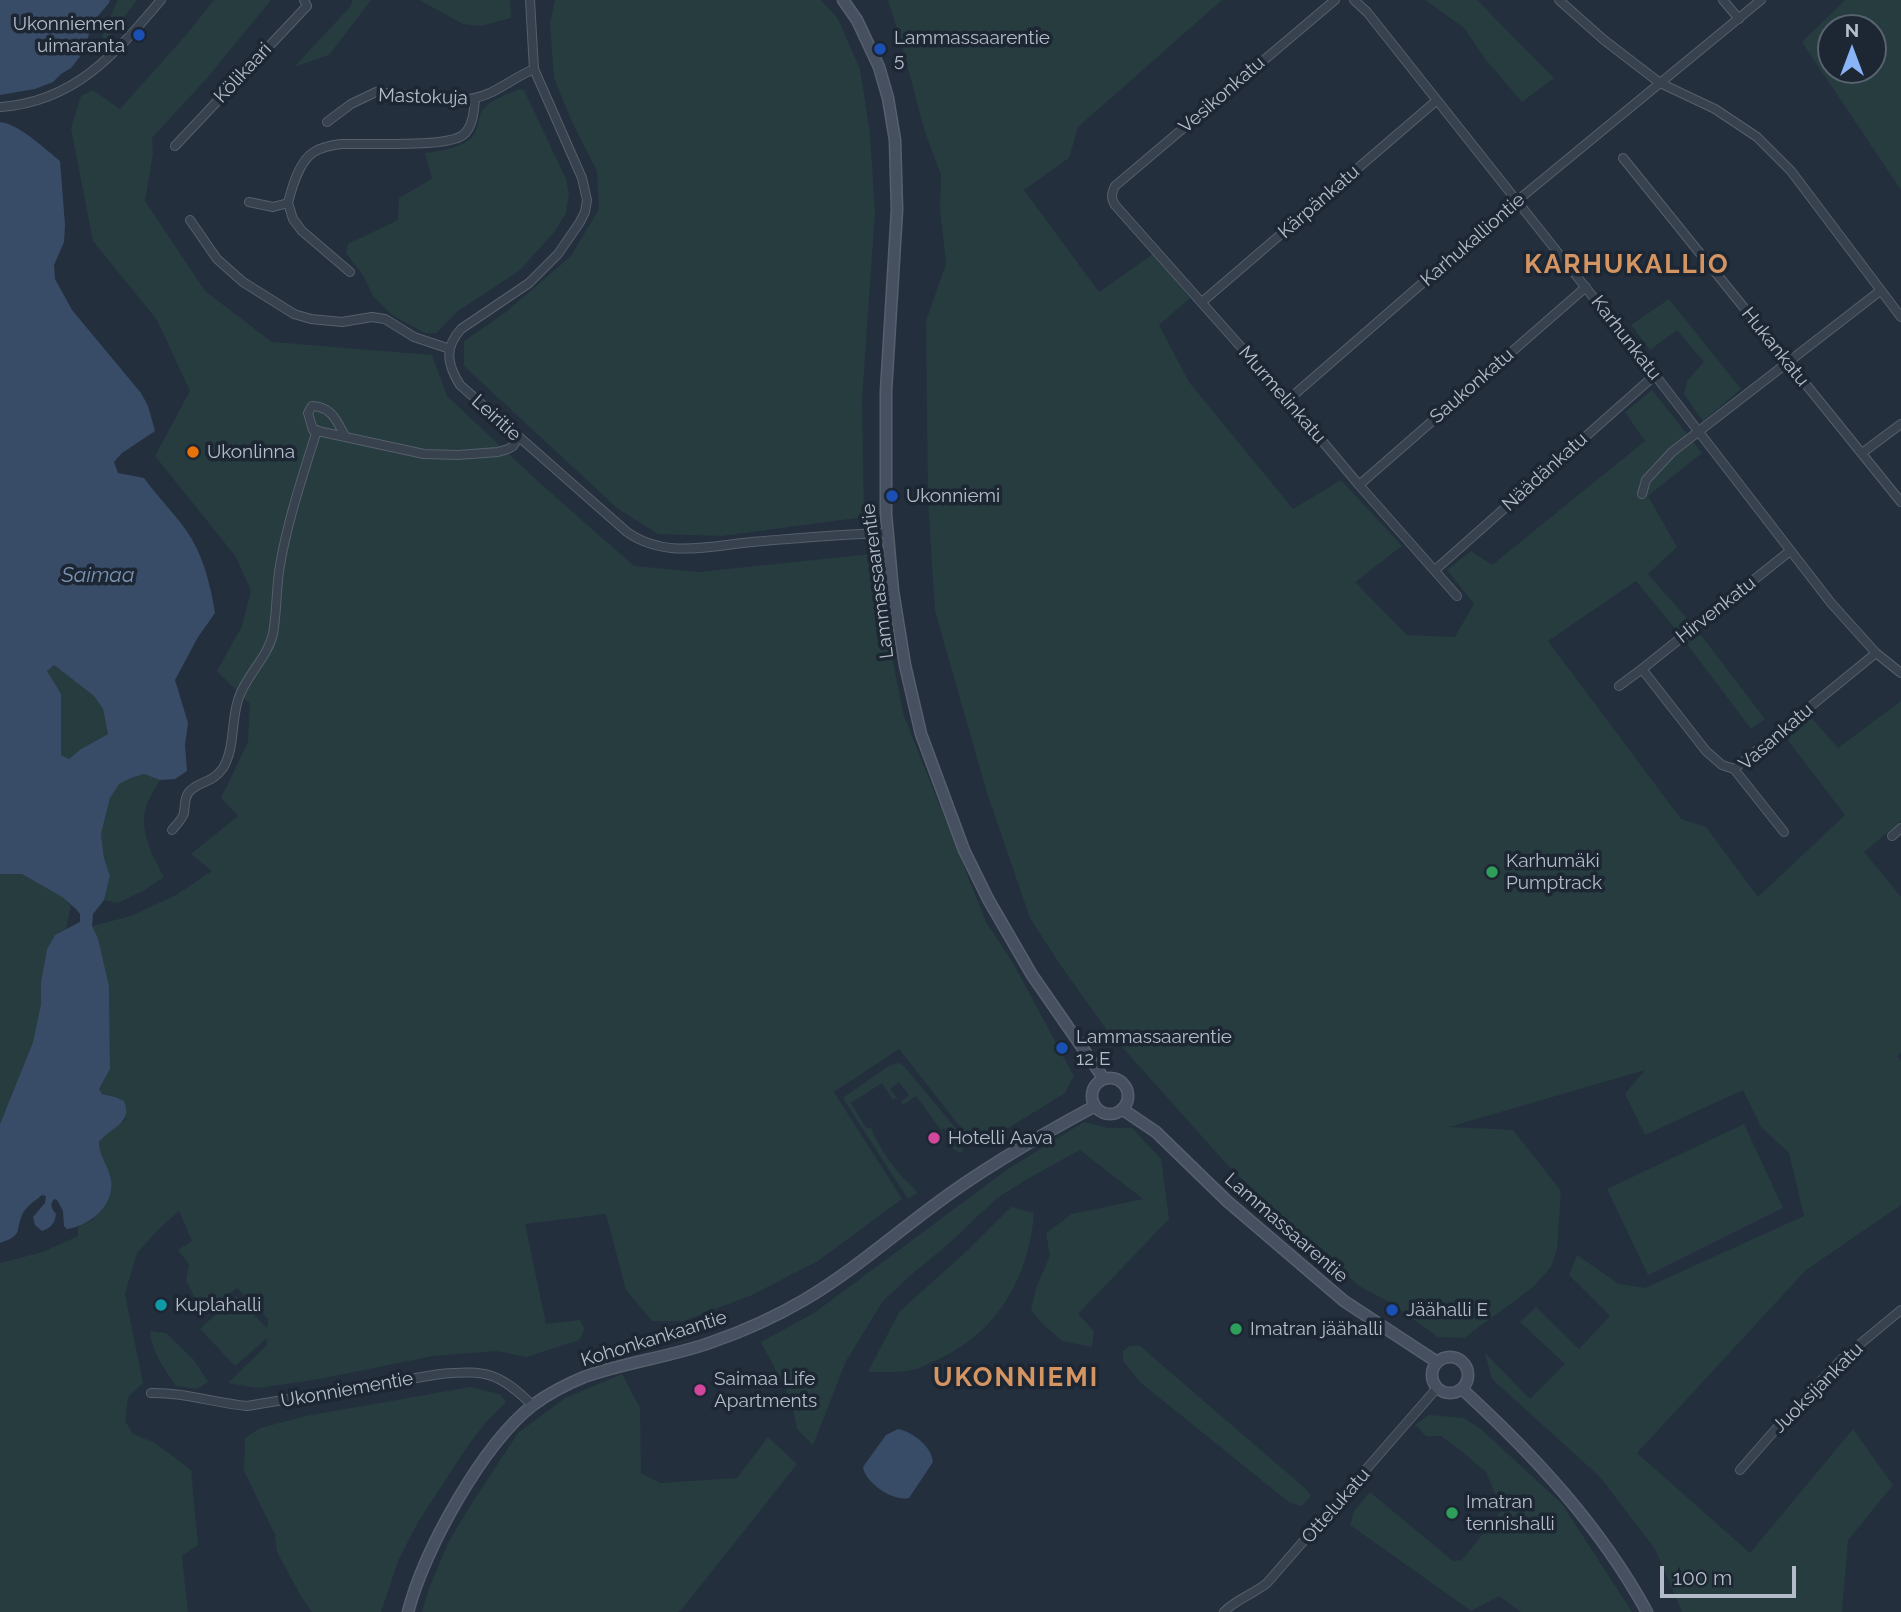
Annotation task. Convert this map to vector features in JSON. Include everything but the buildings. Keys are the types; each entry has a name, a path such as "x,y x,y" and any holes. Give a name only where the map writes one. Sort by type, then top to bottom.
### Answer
{"street":[{"path":"0,107 38,101 74,85 112,54 161,0"},
{"path":"190,220 217,259 243,282 294,314 311,319 342,321 372,317 385,319 414,337 450,349 461,329 541,272 558,254 585,212 587,200 582,178 534,69 530,0"},
{"name":"Lammassaarentie","path":"843,0 861,27 879,67 892,121 897,163 897,210 885,403 887,533 901,640 921,734 964,850 988,899 1032,975 1104,1079"},
{"name":"Vesikonkatu","path":"1112,193 1115,186 1335,0"},
{"name":"Karhunkatu","path":"1354,0 1367,12 1518,200 1831,603 1875,653 1901,673"},
{"path":"1559,0 1604,40 1660,83 1715,110 1757,137 1791,171 1901,317"},
{"path":"1723,0 1739,19"},
{"name":"Karhukalliontie","path":"1288,400 1518,200 1761,0"},
{"name":"Kölikaari","path":"175,146 308,2"},
{"name":"Mastokuja","path":"327,122 351,104 376,92 474,99 491,94 534,69"},
{"path":"350,272 302,231 293,219 288,203 291,190 311,153 327,146 341,144 448,141 462,136 468,130 472,121 474,99"},
{"name":"Kärpänkatu","path":"1202,302 1436,101"},
{"name":"Hukankatu","path":"1623,158 1901,502"},
{"name":"Murmelinkatu","path":"1112,193 1115,205 1457,596"},
{"path":"249,202 273,207 288,203"},
{"name":"Saukonkatu","path":"1359,485 1586,288"},
{"path":"1642,494 1646,480 1672,452 1880,291"},
{"name":"Leiritie","path":"450,349 450,366 460,385 627,532 650,544 665,548 691,549 887,533"},
{"name":"Näädänkatu","path":"1435,570 1655,375"},
{"path":"172,830 181,818 188,793 212,780 224,765 231,745 232,724 238,698 267,651 272,635 280,565 315,430 307,413 312,406 322,406 332,414 345,436"},
{"path":"1862,453 1901,424"},
{"path":"315,430 424,454 458,455 508,449 519,437"},
{"name":"Hirvenkatu","path":"1619,686 1790,551"},
{"name":"Vasankatu","path":"1784,832 1734,769 1875,653"},
{"path":"1642,669 1706,751 1722,765 1734,769"},
{"path":"1892,836 1901,828"},
{"path":"1104,1079 1117,1080 1126,1090 1127,1097 1122,1109 1117,1112 1102,1112 1092,1100 1094,1087 1104,1079"},
{"name":"Kohonkankaantie","path":"408,1612 428,1555 463,1493 500,1438 533,1406 557,1390 584,1378 712,1343 756,1325 802,1301 844,1275 967,1182 1042,1135 1095,1106"},
{"name":"Lammassaarentie","path":"1122,1109 1156,1132 1227,1202 1343,1301 1437,1362"},
{"name":"Juoksijankatu","path":"1740,1470 1843,1358 1901,1310"},
{"path":"1450,1357 1463,1362 1468,1376 1462,1389 1449,1393 1437,1388 1432,1375 1437,1362 1450,1357"},
{"name":"Ukonniementie","path":"150,1393 168,1393 247,1406 471,1371 505,1381 533,1406"},
{"name":"Ottelukatu","path":"1224,1612 1268,1583 1437,1388"},
{"path":"1462,1389 1540,1466 1596,1532 1628,1578 1647,1612"}],"green space":[{"path":"118,0 137,0 112,33 106,39 103,38 102,34"},
{"path":"214,0 271,0 208,77 152,138 153,153 145,201 205,291 272,342 432,355 447,396 634,566 699,572 871,554 904,716 986,922 1013,963 1074,1076 1065,1093 992,1138 965,1133 899,1049 834,1092 902,1199 818,1261 752,1295 684,1321 652,1321 626,1290 606,1214 525,1224 546,1324 580,1320 585,1329 579,1340 527,1357 496,1351 433,1356 319,1379 258,1388 228,1383 266,1346 267,1338 235,1366 200,1329 236,1296 267,1328 268,1319 237,1288 203,1313 186,1281 189,1264 178,1250 192,1241 179,1211 137,1253 125,1294 143,1383 128,1397 125,1421 133,1434 155,1443 191,1470 198,1545 182,1556 188,1612 0,1612 0,1263 43,1252 78,1236 78,1227 94,1219 111,1177 99,1152 99,1142 105,1134 126,1119 115,1097 102,1094 99,1089 110,1069 109,986 98,938 92,926 131,916 176,895 212,871 191,854 238,816 221,798 248,742 250,704 217,671 242,626 251,591 236,557 155,456 190,391 157,320 93,241 71,128 81,96 93,90 120,109"},
{"path":"353,0 371,0 329,55 294,67 350,7"},
{"path":"419,0 510,0 511,18 481,26 463,24"},
{"path":"555,0 821,0 838,19 860,69 870,134 875,212 862,400 864,517 722,536 658,534 617,508 464,366 464,341 506,312 571,256 599,209 597,171 572,122 554,78 550,24"},
{"path":"888,0 1222,0 1078,127 1069,158 1024,190 1099,292 1153,254 1190,298 1159,325 1189,382 1293,509 1341,480 1402,546 1355,582 1407,635 1455,637 1474,604 1447,570 1471,551 1492,565 1645,441 1625,412 1652,390 1702,453 1648,496 1677,547 1648,574 1690,622 1677,631 1636,581 1548,641 1681,819 1706,827 1758,897 1845,815 1784,735 1810,716 1838,748 1901,701 1901,821 1864,852 1901,897 1901,1053 1897,1056 1901,1061 1901,1205 1806,1270 1637,1453 1750,1553 1853,1429 1893,1485 1848,1540 1842,1612 1682,1612 1655,1549 1600,1477 1492,1379 1485,1353 1530,1399 1565,1364 1520,1322 1536,1307 1579,1349 1610,1316 1569,1275 1577,1255 1619,1284 1645,1288 1804,1216 1789,1153 1761,1127 1743,1090 1645,1135 1625,1094 1645,1070 1449,1127 1513,1130 1561,1191 1557,1250 1551,1267 1532,1288 1464,1338 1438,1337 1391,1303 1359,1286 1232,1170 1106,1029 1030,918 987,793 935,611 928,500 926,321 946,264 940,208 941,175 924,129"},
{"path":"1425,0 1477,0 1554,78 1522,102 1486,60 1464,28"},
{"path":"1845,0 1901,0 1901,190 1830,84 1887,84 1887,14 1831,14"},
{"path":"1817,27 1817,64 1802,42"},
{"path":"519,89 524,90 566,179 569,194 566,213 555,231 519,271 458,311 436,333 425,333 392,315 373,296 363,275 346,253 348,244 398,220 399,198 432,179 425,153 456,147 469,140 474,135 485,107"},
{"path":"1669,299 1741,389 1703,421 1684,394 1687,381 1704,362 1677,330 1650,350 1631,325"},
{"path":"1697,630 1765,719 1751,729 1684,640"},
{"path":"54,665 94,696 103,709 108,734 81,749 69,760 61,755 60,726 47,670"},
{"path":"144,774 160,780 147,803 144,828 149,846 164,877 118,903 104,900 110,876 101,834 110,798 119,783"},
{"path":"0,874 22,874 62,897 71,906 66,929 55,935 47,949 41,982 41,1004 33,1042 0,1124"},
{"path":"899,1063 962,1136 964,1145 961,1153 953,1149 947,1139 950,1136 944,1128 941,1130 916,1096 903,1105 901,1102 909,1095 899,1082 890,1089 897,1098 893,1100 882,1083 851,1103 866,1128 871,1128 890,1162 917,1193 908,1199 844,1100 844,1097 890,1065"},
{"path":"1084,1122 1108,1128 1132,1128 1161,1159 1169,1219 1078,1314 1094,1331 1092,1347 1062,1341 1031,1310 1036,1288 1050,1256 1046,1233 1072,1214 1143,1199 1080,1150 997,1198 883,1301 846,1361 813,1445 797,1429 791,1399 761,1342 814,1313 1008,1169"},
{"path":"1744,1124 1783,1208 1648,1275 1607,1189"},
{"path":"1011,1207 1034,1213 1031,1237 1017,1281 993,1319 958,1349 921,1367 901,1372 868,1372 899,1312"},
{"path":"150,1331 166,1333 194,1360 208,1382 197,1389 176,1386 156,1353"},
{"path":"1130,1346 1140,1346 1311,1496 1302,1506 1290,1503 1141,1383 1123,1361 1123,1351"},
{"path":"622,1374 640,1408 641,1473 660,1483 737,1478 768,1437 797,1464 682,1609 678,1612 422,1612 449,1541 518,1433 565,1398"},
{"path":"470,1387 500,1394 506,1402 467,1447 418,1522 398,1561 381,1612 312,1612 277,1552 275,1535 244,1471 245,1438 260,1428 306,1416"},
{"path":"1428,1415 1464,1418 1481,1429 1562,1504 1632,1612 1521,1612 1499,1596 1471,1611 1350,1525 1354,1511 1370,1492 1453,1561 1462,1560 1502,1510 1486,1472 1441,1436 1426,1436 1415,1425"}],"water":[{"path":"0,0 110,0 91,24 82,54 71,68 53,82 35,89 0,95"},
{"name":"Saimaa","path":"0,122 23,132 60,161 65,225 64,242 54,265 55,279 72,310 141,393 155,431 122,453 114,462 118,473 144,478 186,530 205,569 215,613 198,637 175,680 188,723 185,745 187,771 175,779 160,780 144,774 119,784 110,798 101,834 110,876 104,900 93,914 92,926 98,938 109,986 110,1069 99,1089 102,1094 124,1101 126,1109 126,1115 120,1124 99,1142 111,1180 109,1198 92,1219 67,1229 64,1226 63,1211 54,1199 51,1205 56,1214 55,1220 50,1227 42,1231 35,1225 33,1217 45,1203 46,1196 42,1195 24,1212 17,1233 0,1243 0,1124 33,1042 41,1004 41,982 47,949 55,935 80,922 80,914 62,897 22,874 0,874","holes":["54,665 94,696 103,709 108,734 69,759 61,755 61,694 47,671"]},
{"path":"898,1429 921,1441 932,1456 933,1462 909,1498 896,1497 881,1490 869,1479 863,1467 886,1435"}],"place":[{"name":"Ukonniemen uimaranta","path":"139,35"},
{"name":"Lammassaarentie 5","path":"880,49"},
{"name":"Ukonlinna","path":"193,452"},
{"name":"Ukonniemi","path":"892,496"},
{"name":"Karhumäki Pumptrack","path":"1492,872"},
{"name":"Lammassaarentie 12 E","path":"1062,1048"},
{"name":"Hotelli Aava","path":"934,1138"},
{"name":"Kuplahalli","path":"161,1305"},
{"name":"Jäähalli E","path":"1392,1310"},
{"name":"Imatran jäähalli","path":"1236,1329"},
{"name":"Saimaa Life Apartments","path":"700,1390"},
{"name":"Imatran tennishalli","path":"1452,1513"}],"district":[{"name":"KARHUKALLIO","path":"1627,265"},
{"name":"UKONNIEMI","path":"1016,1378"}]}
